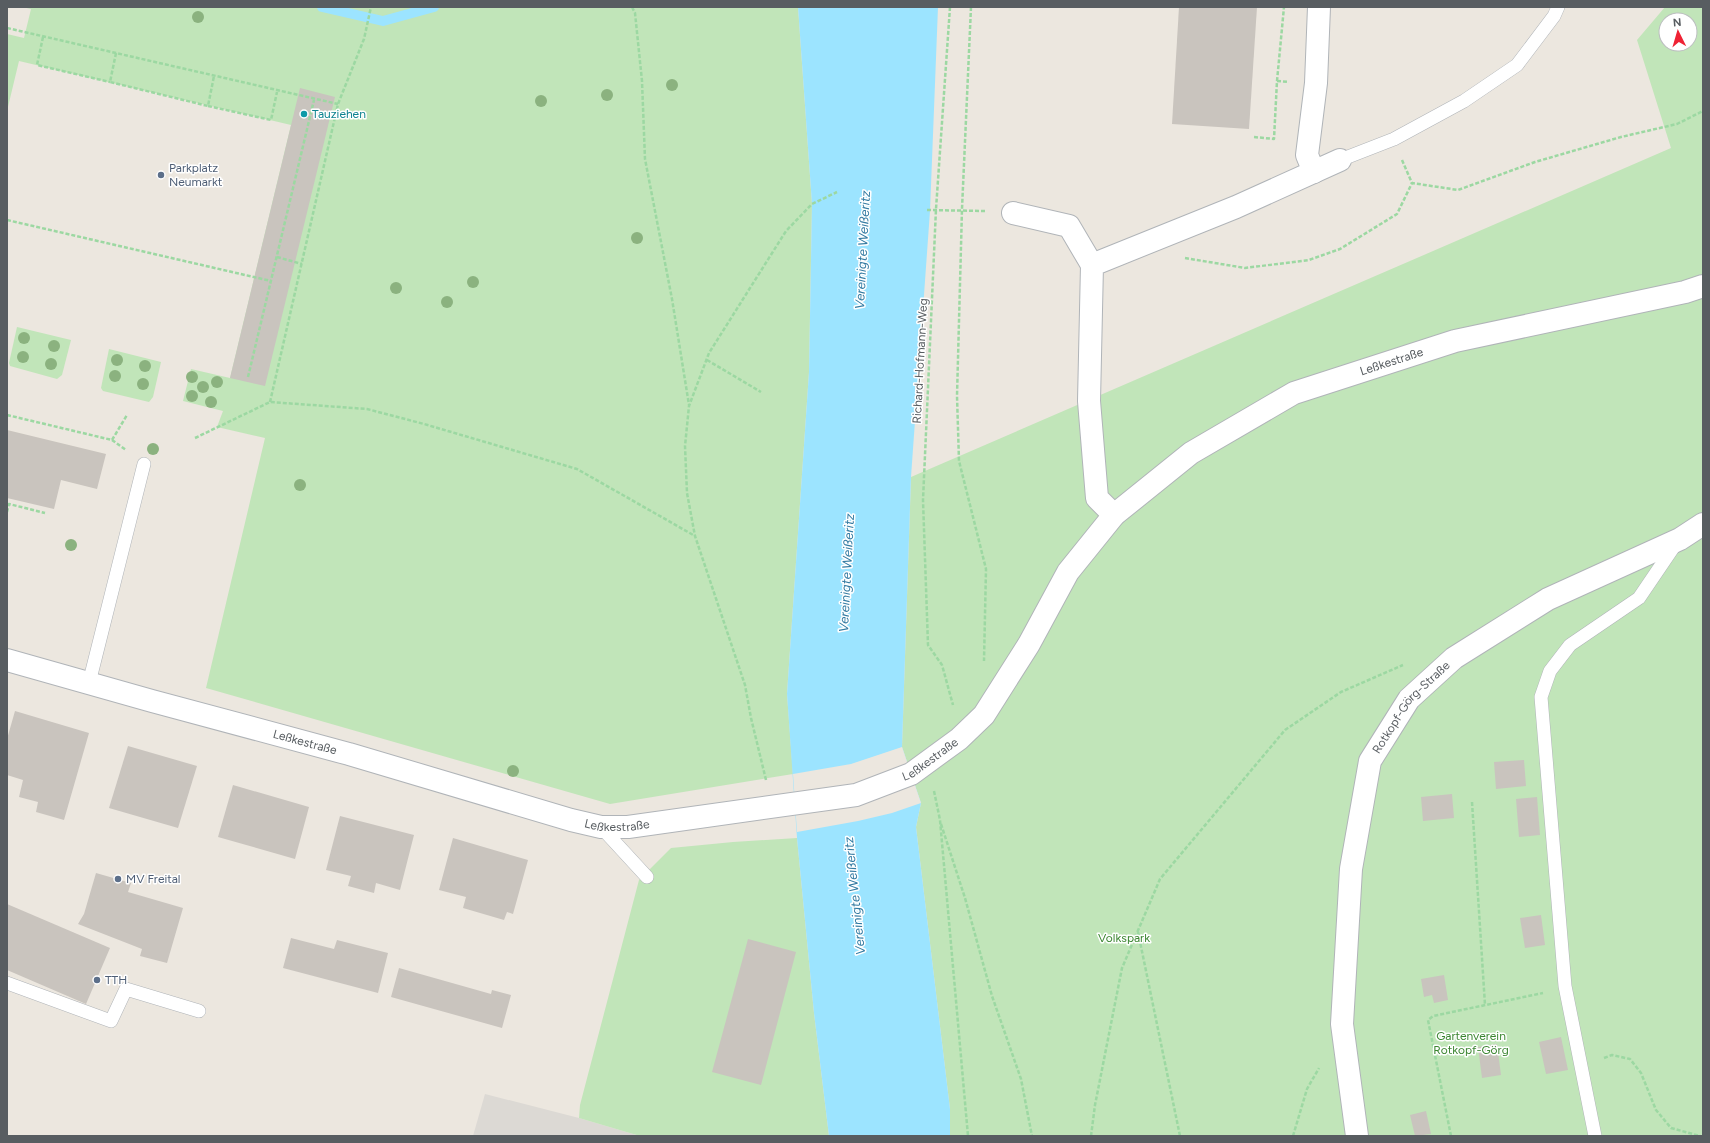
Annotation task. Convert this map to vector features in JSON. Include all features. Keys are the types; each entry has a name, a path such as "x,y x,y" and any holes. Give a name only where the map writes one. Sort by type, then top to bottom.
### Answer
{"street":[{"path":"1314,172 1307,155 1316,84 1319,7"},
{"path":"1092,265 1236,207 1340,160"},
{"path":"1013,213 1069,226 1092,265 1089,401 1096,498 1114,514"},
{"name":"Leßkestraße","path":"7,660 152,702 348,754 459,788 600,827 628,827 794,805 856,795 912,774 959,739 984,715 1029,644 1068,572 1114,514 1191,453 1294,393 1455,341 1685,292 1703,286"},
{"name":"Rotkopf-Görg-Straße","path":"1357,1136 1342,1024 1351,869 1370,761 1409,699 1454,658 1548,599 1680,539 1703,524"}],"lane":[{"path":"1340,160 1394,139 1464,101 1517,65 1554,16 1558,7"},
{"path":"89,683 144,464"},
{"path":"1595,1136 1565,986 1541,697 1550,671 1570,645 1639,598 1680,539"},
{"path":"600,827 647,877"},
{"path":"7,983 111,1021 126,989 198,1011"}],"path":[{"path":"270,402 338,104 364,39 371,7"},
{"path":"632,7 635,13 642,81 645,159 672,299 689,406 686,454 688,493 695,536 745,685 772,808"},
{"name":"Richard-Hofmann-Weg","path":"950,7 936,209 923,500 925,603 928,646 942,665 955,710"},
{"path":"971,7 962,209 957,396 960,461 986,569 984,667"},
{"path":"1254,137 1274,139 1277,81 1284,7"},
{"path":"7,28 314,100 338,104"},
{"path":"43,36 36,65 208,106 271,120 277,91"},
{"path":"110,82 116,53"},
{"path":"208,106 214,76"},
{"path":"248,377 314,100"},
{"path":"1412,183 1458,190 1535,162 1677,124 1703,111"},
{"path":"1162,237 1183,258 1245,268 1309,260 1340,249 1397,214 1412,183 1394,139"},
{"path":"689,406 707,360 786,231 812,204 837,192"},
{"path":"927,210 962,209 1013,213"},
{"path":"7,220 271,281"},
{"path":"277,257 302,264"},
{"path":"707,360 761,392"},
{"path":"194,438 270,402 367,409 424,424 577,469 695,536"},
{"path":"7,415 112,440 127,415"},
{"path":"7,512 9,504 45,513"},
{"path":"1091,1136 1095,1105 1122,968 1160,879 1285,730 1341,692 1404,664"},
{"path":"934,788 940,820 968,1136"},
{"path":"1472,802 1485,1005"},
{"path":"940,820 965,898 992,996 1021,1079 1032,1136"},
{"path":"1138,931 1180,1136"},
{"path":"1451,1136 1428,1020 1433,1016 1555,990 1565,986"},
{"path":"1580,1064 1612,1056 1630,1059 1641,1074 1656,1110 1671,1128 1700,1136"},
{"path":"1293,1136 1307,1089 1321,1063"}],"shaded area":[{"path":"485,1094 579,1118 640,1136 473,1136"}],"green space":[{"path":"22,7 798,7 812,204 809,372 787,694 793,774 610,804 206,688 265,438 217,427 223,411 183,401 191,369 230,378 291,125 19,61 7,111 7,34 24,38 31,9"},
{"path":"1665,7 1703,7 1703,1136 950,1136 950,1109 916,827 921,803 902,747 911,477 1671,148 1637,40 1658,15 1658,52 1698,52 1698,12 1661,12"},
{"path":"17,327 71,340 62,375 57,379 10,366 9,363"},
{"path":"109,349 161,362 153,397 149,402 103,391 101,388"},
{"path":"797,838 814,1013 829,1136 640,1136 579,1118 580,1105 639,880 671,848"}],"water":[{"name":"Vereinigte Weißeritz","path":"798,7 938,7 930,211 911,477 902,747 921,803 916,827 950,1109 950,1136 829,1136 814,1013 797,838 787,694 809,372 812,204"}],"pier":[{"path":"902,747 921,803 892,813 858,821 797,832 793,774 851,764"}],"building":[{"path":"1179,7 1257,7 1249,129 1172,124"},
{"path":"300,88 335,97 265,386 230,378"},
{"path":"7,430 106,454 97,489 61,480 54,509 7,498"},
{"path":"15,711 89,733 64,820 36,812 38,802 19,797 23,780 7,775 7,739"},
{"path":"128,746 197,766 178,828 109,808"},
{"path":"1524,760 1526,786 1496,789 1494,762"},
{"path":"233,785 309,807 295,859 218,837"},
{"path":"1452,794 1454,818 1423,821 1421,797"},
{"path":"1537,797 1540,835 1519,837 1516,799"},
{"path":"340,816 414,835 400,890 376,883 374,893 348,886 351,876 326,870"},
{"path":"453,838 528,860 513,914 507,912 504,920 463,908 466,897 439,890"},
{"path":"96,873 131,883 128,892 183,908 167,963 140,956 142,949 78,924 84,914"},
{"path":"7,904 110,948 86,1004 7,970"},
{"path":"1541,915 1545,945 1525,948 1520,918"},
{"path":"291,938 334,949 337,940 388,953 378,993 283,968"},
{"path":"748,939 796,952 761,1085 712,1072"},
{"path":"399,968 491,994 492,990 511,995 502,1028 391,997"},
{"path":"1444,975 1448,1000 1434,1003 1432,995 1424,997 1421,979"},
{"path":"1561,1037 1568,1070 1546,1074 1539,1042"},
{"path":"1497,1044 1501,1075 1482,1078 1478,1047"},
{"path":"1426,1111 1431,1134 1415,1136 1410,1115"}],"waterway":[{"path":"322,7 383,21 434,7"}],"place":[{"name":"Tauziehen","path":"304,114"},
{"name":"Parkplatz Neumarkt","path":"161,175"},
{"name":"MV Freital","path":"118,879"},
{"name":"TTH","path":"97,980"}],"park label":[{"name":"Volkspark","path":"1124,938"},
{"name":"Gartenverein Rotkopf-Görg","path":"1471,1043"}]}
